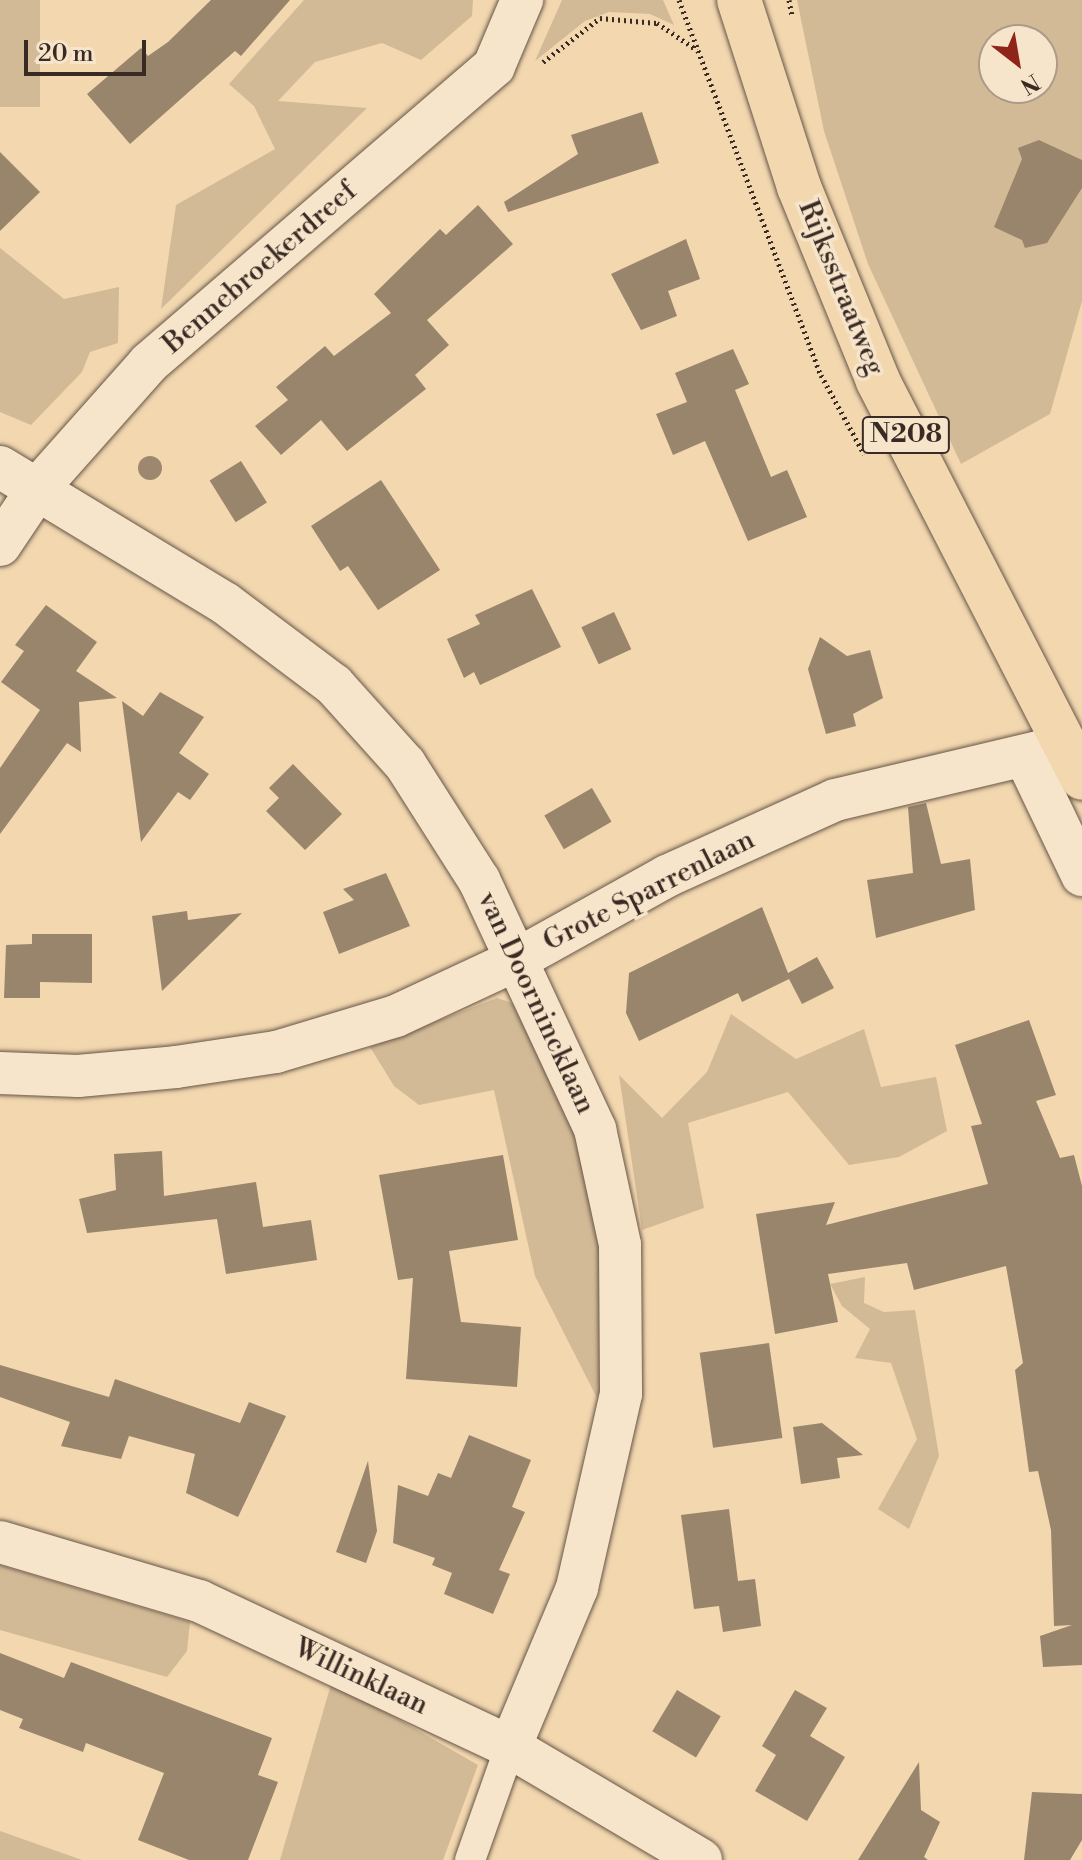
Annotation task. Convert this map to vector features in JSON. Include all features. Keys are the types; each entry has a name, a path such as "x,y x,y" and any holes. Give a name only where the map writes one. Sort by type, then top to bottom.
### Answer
{"main road":[{"name":"Rijksstraatweg","path":"739,0 799,187 878,381 1074,761"}],"street":[{"name":"Bennebroekerdreef","path":"0,545 39,487 149,363 494,66 522,0"},
{"name":"van Doornincklaan","path":"0,467 39,487 226,604 334,685 405,764 479,880 595,1129 620,1245 621,1394 577,1588 510,1747"},
{"name":"Grote Sparrenlaan","path":"0,1073 78,1076 276,1052 396,1016 518,959 667,876 835,800 1026,758 1074,761"},
{"path":"1026,758 1082,875"},
{"name":"Willinklaan","path":"0,1542 199,1601 510,1747 701,1860"},
{"path":"470,1860 510,1747"}],"path":[{"path":"494,66 534,70 600,18 657,23 697,50"}],"shaded area":[{"path":"0,0 40,0 40,107 0,107"},
{"path":"304,0 473,0 472,16 421,60 382,43 315,62 278,101 367,108 161,309 176,205 275,149 254,106 229,84"},
{"path":"562,0 663,0 674,25 650,14 609,12 585,21 535,61"},
{"path":"797,0 1082,0 1082,301 1050,414 961,464 868,264 824,131"},
{"path":"0,248 64,299 119,287 118,343 90,352 82,372 31,425 0,412"},
{"path":"497,998 521,1006 584,1143 602,1253 609,1358 597,1398 535,1276 494,1090 419,1105 394,1086 370,1047"},
{"path":"731,1014 796,1059 864,1029 881,1087 936,1077 947,1131 899,1157 849,1165 788,1092 688,1123 704,1208 642,1230 619,1075 662,1118 707,1072"},
{"path":"865,1277 864,1303 884,1312 915,1310 939,1456 909,1529 878,1509 917,1439 891,1363 855,1358 870,1329 842,1306 830,1284"},
{"path":"0,1565 190,1622 187,1651 167,1677 0,1630"},
{"path":"332,1681 478,1765 443,1860 280,1860"},
{"path":"0,1831 82,1860 0,1860"}],"building":[{"path":"211,0 290,0 241,56 235,51 130,144 87,94 141,48 148,56 168,42"},
{"path":"642,112 659,163 508,212 504,202 578,154 571,135"},
{"path":"1039,140 1082,160 1082,188 1047,243 1025,248 1022,240 994,227 1022,159 1018,148"},
{"path":"0,152 40,192 0,231"},
{"path":"478,205 513,244 427,320 449,345 415,375 426,389 347,451 321,420 281,455 255,426 288,400 276,387 325,346 334,356 391,313 374,294 440,229 446,235"},
{"path":"686,239 700,279 668,291 677,316 641,330 611,274"},
{"path":"733,349 749,384 735,390 771,477 787,470 807,517 748,541 705,441 673,455 656,414 687,402 675,373"},
{"path":"241,461 267,503 236,522 210,481"},
{"path":"381,480 440,570 378,610 348,566 340,571 311,526"},
{"path":"532,589 561,647 480,685 474,672 464,678 447,639 480,624 475,615"},
{"path":"46,605 97,642 76,671 117,698 79,702 81,752 67,743 0,834 0,768 40,710 1,682 24,651 15,645"},
{"path":"614,612 631,649 599,664 581,627"},
{"path":"820,637 847,656 870,650 883,698 853,714 856,726 826,734 808,669"},
{"path":"160,692 204,717 179,753 209,774 190,800 178,792 141,842 122,701 143,716"},
{"path":"293,764 342,814 305,850 266,811 279,798 269,788"},
{"path":"592,788 612,822 564,849 544,816"},
{"path":"926,803 941,864 970,859 975,910 876,938 867,880 913,873 908,807"},
{"path":"386,873 410,926 339,954 323,912 354,900 343,889"},
{"path":"762,907 788,973 817,957 834,988 802,1004 789,979 742,1002 738,993 639,1041 626,1013 629,973"},
{"path":"187,911 188,920 242,913 162,991 152,916"},
{"path":"32,934 92,934 92,983 40,982 40,998 4,998 6,945 32,944"},
{"path":"1029,1020 1056,1095 1036,1101 1060,1158 1074,1155 1082,1186 1082,1665 1043,1667 1040,1636 1072,1625 1054,1626 1051,1530 1038,1471 1029,1472 1015,1370 1023,1363 1006,1266 914,1290 907,1263 828,1274 838,1322 775,1334 756,1214 835,1202 826,1225 988,1184 971,1126 982,1124 955,1045"},
{"path":"162,1151 164,1196 256,1182 263,1227 311,1220 317,1260 226,1274 217,1219 87,1233 79,1199 116,1190 114,1154"},
{"path":"503,1155 518,1240 449,1251 461,1322 521,1327 517,1387 406,1379 413,1278 398,1280 379,1175"},
{"path":"769,1343 782,1438 713,1448 700,1353"},
{"path":"0,1365 109,1397 115,1379 240,1423 249,1402 286,1416 238,1517 186,1493 195,1454 129,1436 121,1459 61,1446 70,1422 0,1397"},
{"path":"822,1423 863,1455 837,1458 840,1478 801,1484 793,1427"},
{"path":"469,1435 531,1460 512,1507 525,1512 499,1570 510,1574 493,1614 444,1594 452,1573 432,1565 435,1558 393,1543 398,1485 428,1496 438,1473 451,1478"},
{"path":"368,1461 377,1531 366,1563 336,1552"},
{"path":"729,1509 738,1581 755,1579 761,1626 723,1632 719,1606 694,1609 681,1515"},
{"path":"0,1653 64,1678 71,1662 272,1738 258,1775 278,1782 248,1860 189,1860 138,1840 164,1773 86,1743 83,1752 19,1728 23,1719 0,1710"},
{"path":"677,1690 721,1716 696,1757 652,1731"},
{"path":"795,1690 827,1708 810,1736 845,1757 807,1821 755,1791 776,1755 762,1746"},
{"path":"919,1762 921,1810 940,1822 924,1857 928,1860 858,1860"},
{"path":"1032,1792 1082,1794 1082,1840 1070,1860 1024,1860"}]}
